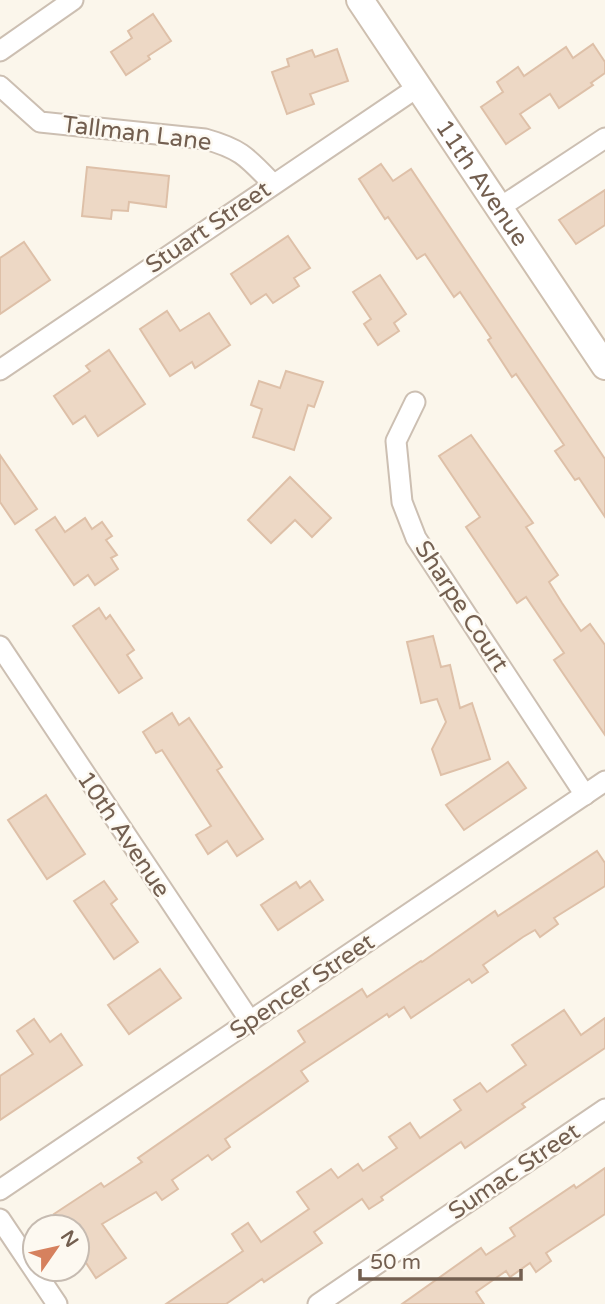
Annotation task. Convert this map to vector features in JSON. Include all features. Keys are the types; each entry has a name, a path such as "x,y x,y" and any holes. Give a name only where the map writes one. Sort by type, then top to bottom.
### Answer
{"street":[{"path":"0,51 73,0"},
{"name":"11th Avenue","path":"360,0 605,366"},
{"name":"Tallman Lane","path":"0,86 40,122 205,139 230,146 242,152 273,184"},
{"name":"Stuart Street","path":"0,370 418,87"},
{"path":"499,208 605,138"},
{"name":"Sharpe Court","path":"415,402 396,441 402,502 416,538 585,794"},
{"name":"10th Avenue","path":"0,646 250,1021"},
{"name":"Spencer Street","path":"0,1190 605,781"},
{"name":"Sumac Street","path":"318,1304 605,1109"},
{"path":"0,1219 57,1304"}],"building":[{"path":"153,14 171,41 126,75 111,52 132,38 128,31"},
{"path":"593,44 605,62 605,73 591,83 593,85 559,108 550,94 520,114 530,128 506,144 481,107 503,92 497,82 518,67 524,76 566,47 573,58"},
{"path":"337,49 348,81 310,94 314,104 287,114 272,72 289,66 287,59 312,50 315,57"},
{"path":"381,164 393,181 411,169 605,459 605,517 579,478 575,480 555,451 564,445 516,374 512,377 488,340 491,338 460,292 454,297 425,254 417,259 388,217 385,219 359,179"},
{"path":"87,167 169,176 166,207 129,202 128,211 112,210 111,219 82,216"},
{"path":"605,190 605,225 576,244 559,220"},
{"path":"288,236 310,268 294,278 299,286 273,303 266,294 251,304 231,274"},
{"path":"24,242 50,280 0,314 0,258"},
{"path":"380,275 406,314 394,323 399,331 378,345 364,324 371,319 353,292"},
{"path":"167,311 180,331 209,313 230,345 195,368 192,362 170,376 140,329"},
{"path":"109,350 145,404 98,436 85,416 73,424 54,396 90,371 86,366"},
{"path":"286,371 323,382 314,407 308,405 294,450 253,437 262,409 251,405 259,381 280,388"},
{"path":"471,435 533,523 526,527 558,575 549,582 562,603 581,631 590,624 605,645 605,735 554,660 564,653 526,597 517,603 466,527 480,517 439,456"},
{"path":"0,455 37,509 15,524 0,502"},
{"path":"290,477 331,518 312,537 295,520 271,543 248,520"},
{"path":"55,517 65,532 85,518 92,529 102,522 112,536 106,540 117,555 111,558 118,569 95,585 88,575 74,585 36,530"},
{"path":"99,608 106,619 110,615 134,650 127,655 142,678 119,693 73,626"},
{"path":"433,636 441,667 450,665 460,708 472,703 490,759 441,775 432,749 446,722 437,699 421,703 407,642"},
{"path":"172,713 179,725 189,718 222,767 217,770 263,839 237,856 227,841 208,854 196,835 211,826 162,750 156,753 143,732"},
{"path":"508,762 526,788 464,830 446,805"},
{"path":"46,795 85,854 47,879 8,820"},
{"path":"597,851 605,863 605,886 554,918 558,924 540,937 535,930 523,937 483,965 488,972 472,983 469,979 411,1018 404,1007 389,1017 387,1014 301,1071 308,1081 225,1139 230,1147 212,1160 208,1155 172,1180 178,1189 162,1200 156,1192 102,1224 126,1258 96,1278 91,1270 91,1213 56,1213 101,1183 104,1187 142,1162 138,1158 305,1042 298,1031 362,989 367,997 495,911 498,916"},
{"path":"104,881 117,899 111,904 138,942 114,959 74,901"},
{"path":"310,881 323,900 278,930 261,905 296,882 300,888"},
{"path":"160,969 181,998 129,1034 108,1005"},
{"path":"564,1010 581,1035 605,1018 605,1048 522,1104 525,1107 465,1148 461,1142 381,1197 383,1200 369,1209 362,1199 314,1232 322,1243 264,1282 262,1279 226,1304 166,1304 243,1251 232,1234 248,1223 261,1242 309,1209 297,1192 331,1169 338,1178 358,1164 363,1171 397,1148 389,1137 410,1123 420,1138 461,1110 454,1100 480,1083 487,1092 526,1065 512,1045"},
{"path":"34,1019 50,1042 61,1034 82,1065 0,1120 0,1076 33,1054 17,1031"},
{"path":"605,1168 605,1214 546,1253 551,1261 536,1272 530,1263 510,1277 506,1271 476,1292 484,1304 402,1304 481,1248 486,1255 515,1236 510,1228 574,1185 576,1188"}]}
